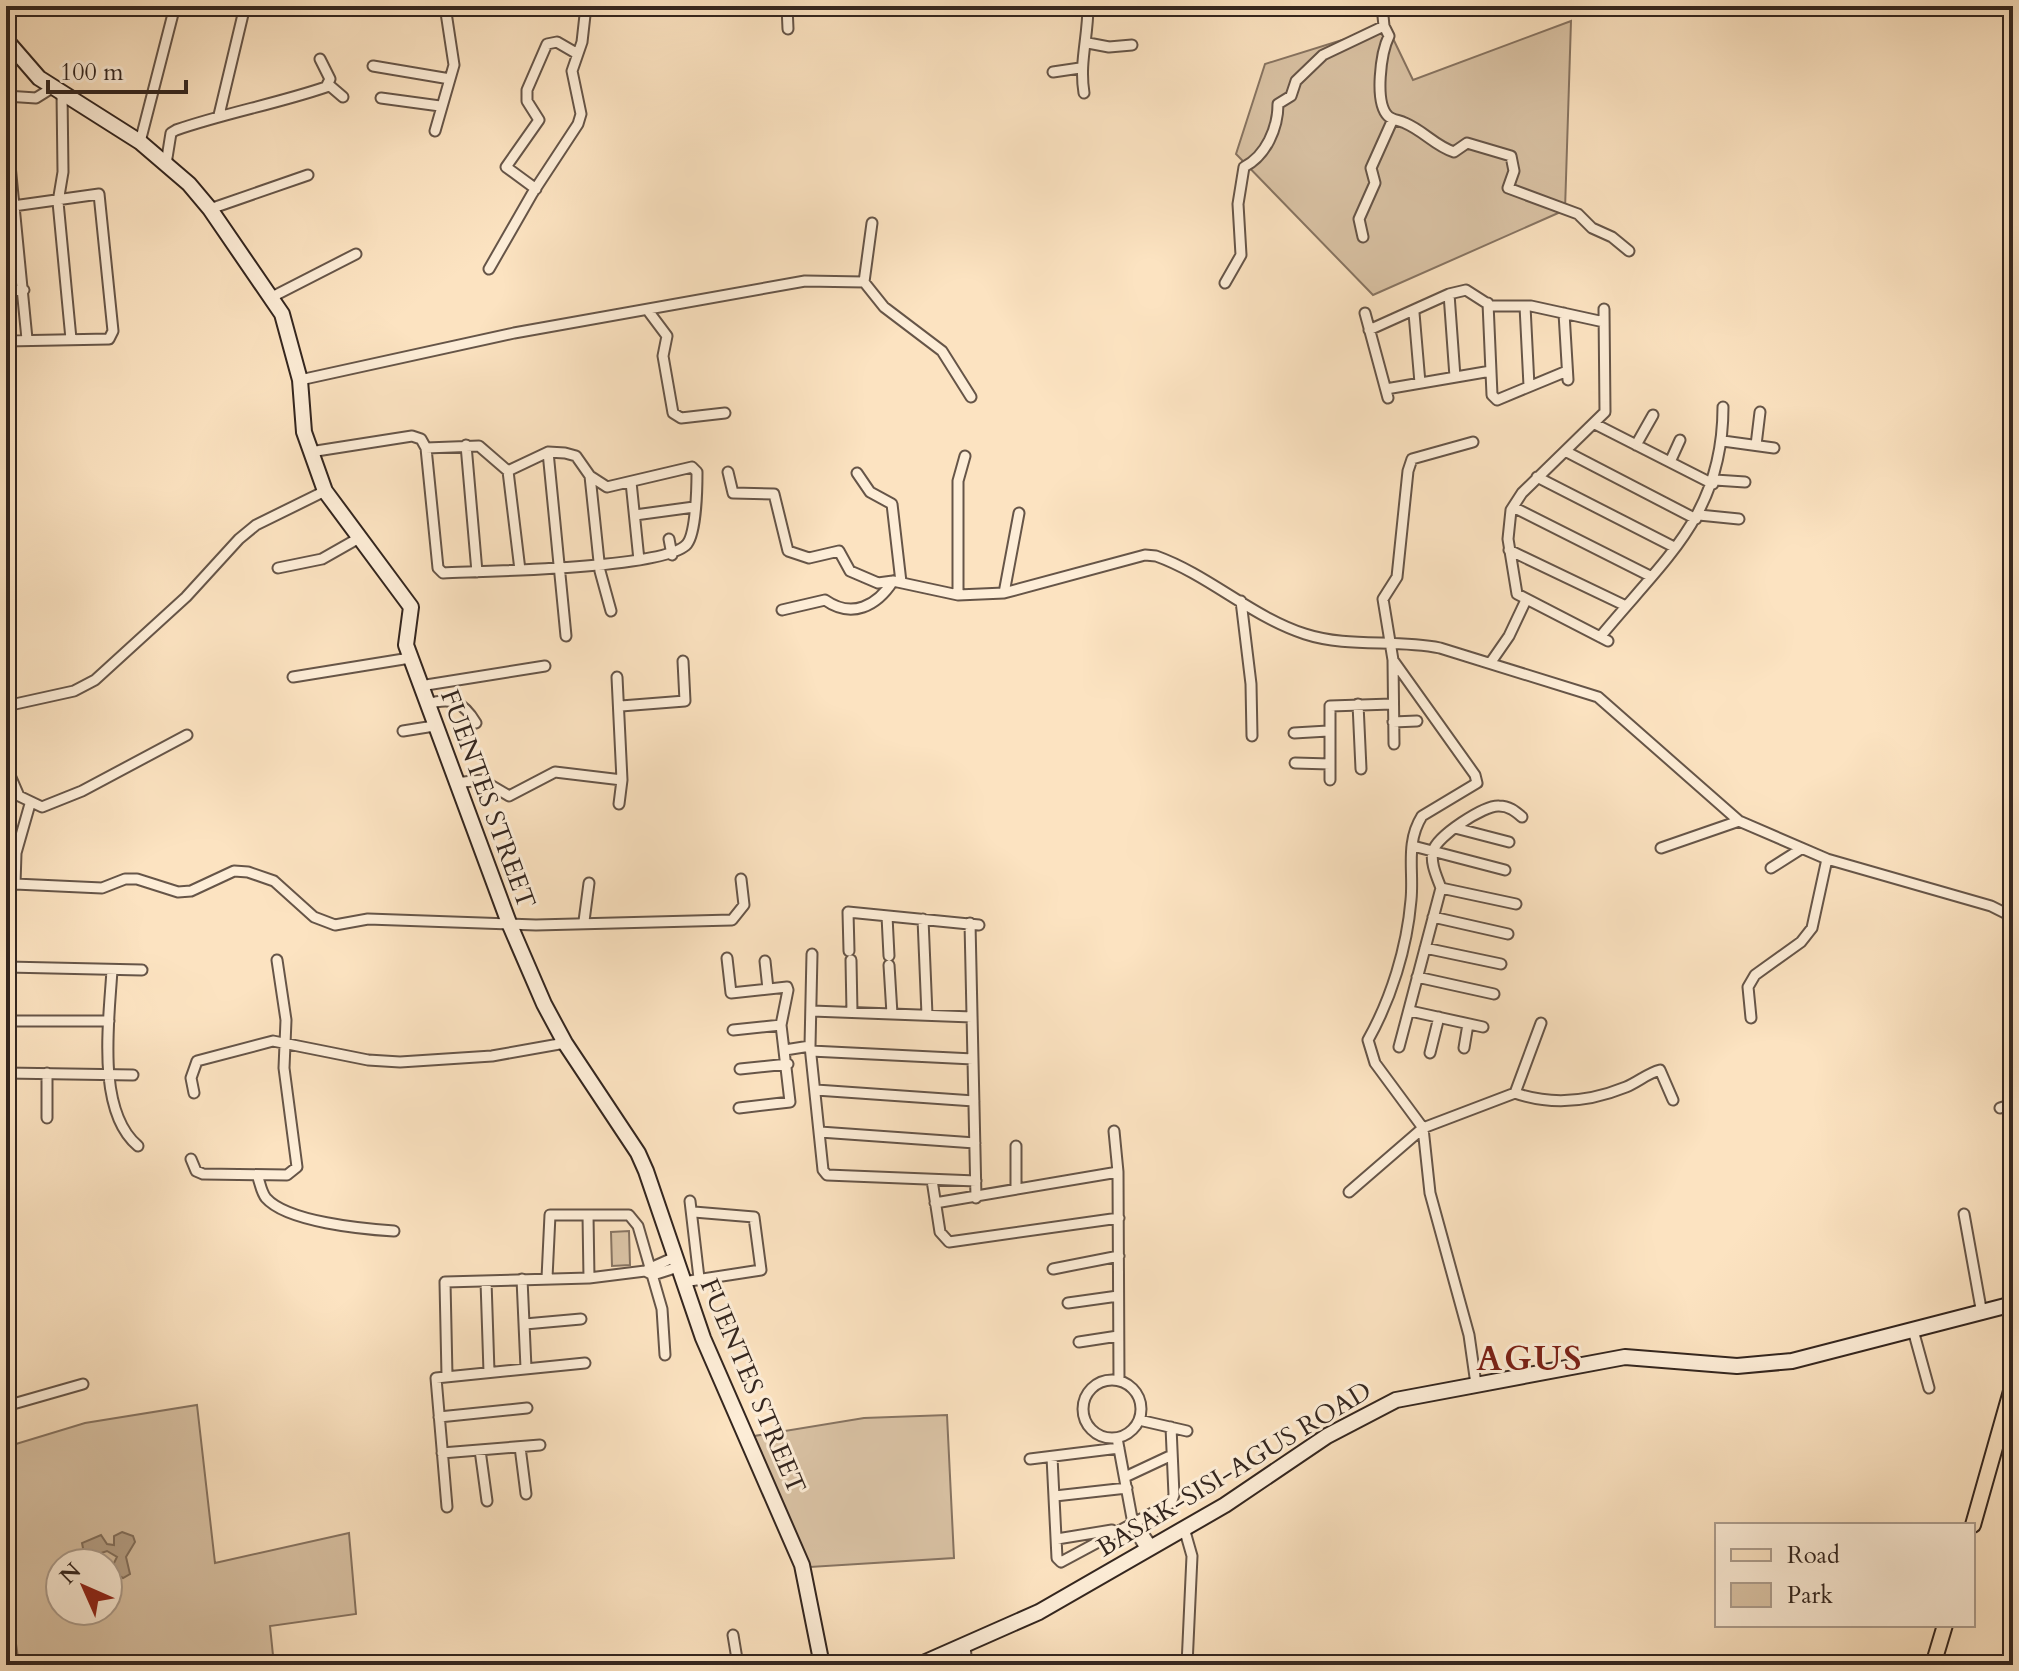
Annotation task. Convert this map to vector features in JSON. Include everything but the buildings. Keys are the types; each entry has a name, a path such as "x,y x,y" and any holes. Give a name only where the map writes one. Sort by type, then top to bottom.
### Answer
{"main road":[{"path":"1974,1523 2013,1384"},
{"path":"1933,1665 1944,1627"}],"street":[{"path":"219,115 245,6"},
{"path":"431,6 445,8 454,65 435,131"},
{"path":"489,269 578,124 581,114 572,71 586,25 586,6"},
{"path":"787,6 788,29"},
{"path":"1084,93 1080,68 1088,43 1088,6"},
{"path":"1382,6 1384,26 1389,36 1381,63 1382,107 1393,119 1406,123 1436,146 1454,152 1467,143 1511,156 1514,171 1508,188 1578,214 1592,228 1612,237 1629,251"},
{"path":"1905,6 1944,6"},
{"path":"140,142 174,7"},
{"path":"1225,283 1232,264 1241,255 1238,204 1244,167 1261,158 1278,119 1278,104 1291,96 1296,81 1323,55 1384,26"},
{"name":"FUENTES STREET","path":"6,40 23,64 57,91 140,142 189,184 210,209 282,314 300,380 304,432 325,491 411,607 406,645 410,658 509,923 565,1043 638,1153 726,1396 802,1565 822,1665"},
{"path":"536,189 506,167 539,120 527,101 530,78 547,44 557,42 576,53"},
{"path":"1088,43 1109,47 1132,45"},
{"path":"320,59 330,79 329,85"},
{"path":"373,66 450,79"},
{"path":"1053,72 1080,68"},
{"path":"166,164 171,133 219,115 274,104 329,85"},
{"path":"329,85 343,97"},
{"path":"6,96 36,98 57,91 63,172 58,202 71,339"},
{"path":"381,98 440,106"},
{"path":"1363,237 1359,219 1375,183 1371,168 1393,119"},
{"path":"6,124 11,206 24,290 27,339"},
{"path":"210,209 308,175"},
{"path":"6,341 109,339 113,331 99,194 11,206"},
{"path":"872,223 864,282 884,307 942,351 971,397"},
{"path":"270,298 356,254"},
{"path":"300,380 514,333 649,312 805,281 864,282"},
{"path":"6,291 24,290"},
{"path":"1369,330 1414,313 1449,294 1466,290 1488,303 1525,306 1604,322"},
{"path":"1449,294 1455,377"},
{"path":"1488,303 1492,395 1497,400 1529,386 1567,375 1564,313"},
{"path":"1525,306 1529,386"},
{"path":"1604,309 1605,412 1537,477 1513,507 1509,550 1513,584 1526,600 1604,639 1626,606 1698,517 1714,482 1723,441 1723,407"},
{"path":"649,312 667,336 663,356 673,413 681,418 725,413"},
{"path":"1365,313 1387,394 1420,383 1491,371"},
{"path":"1414,313 1420,383"},
{"path":"1756,445 1760,412"},
{"path":"1636,445 1653,415"},
{"path":"1595,424 1714,482 1745,482"},
{"path":"310,452 412,436 421,439 426,448 438,568 443,573 599,564 672,555 685,546 693,529 697,472 692,467 607,487 590,476 576,456 548,452 508,471"},
{"path":"1670,462 1680,440"},
{"path":"1723,441 1774,448"},
{"path":"1394,744 1393,660 1383,599 1397,577 1412,459 1473,442"},
{"path":"466,445 477,572"},
{"path":"426,448 479,446 508,471 520,570"},
{"path":"1565,451 1698,517 1739,519"},
{"path":"548,452 566,636"},
{"path":"958,595 958,481 965,456"},
{"path":"728,472 733,493 774,494 788,551 809,558 839,551 850,571 878,583 897,581 958,595 1004,593 1145,555 1175,563 1306,634 1390,644 1415,643 1491,662 1598,697 1739,821 1827,859 1991,906 2013,917"},
{"path":"782,610 825,600 840,608 864,606 882,598 897,581 892,504 870,492 857,473"},
{"path":"590,476 599,564 611,611"},
{"path":"1537,477 1674,547"},
{"path":"631,482 639,560"},
{"path":"6,706 74,691 95,680 186,597 239,539 256,525 325,491"},
{"path":"635,515 694,507"},
{"path":"1513,507 1650,576"},
{"path":"1004,593 1019,513"},
{"path":"278,568 322,559 359,538"},
{"path":"669,539 672,555"},
{"path":"1509,550 1626,606"},
{"path":"1491,662 1509,636 1510,628 1526,600"},
{"path":"1241,601 1251,684 1252,736"},
{"path":"293,677 410,658"},
{"path":"1393,660 1475,775 1477,783 1422,816 1408,863 1411,901 1392,987 1368,1040 1375,1063 1423,1128 1430,1193 1469,1335 1476,1384"},
{"path":"621,706 685,701 683,661"},
{"path":"420,686 545,666"},
{"path":"617,677 621,706 622,780 619,804"},
{"path":"427,704 455,701 467,708 476,723"},
{"path":"1358,704 1361,769"},
{"path":"1330,780 1330,706 1392,704"},
{"path":"1393,722 1417,721"},
{"path":"403,731 434,726"},
{"path":"1294,733 1328,731"},
{"path":"6,766 19,796 30,804 42,807 82,791 187,735"},
{"path":"1295,763 1330,764"},
{"path":"455,783 482,780 509,796 555,772 622,780"},
{"path":"15,884 16,853 30,804"},
{"path":"1399,1047 1441,888 1433,851 1439,838 1498,806 1512,809 1522,817"},
{"path":"1661,848 1739,821"},
{"path":"1455,828 1509,842"},
{"path":"1413,846 1505,870"},
{"path":"1771,868 1801,849"},
{"path":"1751,1018 1748,987 1755,975 1801,942 1812,928 1827,859"},
{"path":"6,892 15,884 102,888 125,879 137,879 178,892 191,891 234,871 274,881 314,917 335,925 368,919 671,923 732,920 744,905 741,879"},
{"path":"584,921 589,883"},
{"path":"1441,888 1516,904"},
{"path":"852,1012 848,912 975,924 972,1017 976,1198"},
{"path":"887,916 892,1014"},
{"path":"1433,917 1508,934"},
{"path":"923,919 927,1015"},
{"path":"1425,948 1501,964"},
{"path":"812,954 810,1049 821,1165 827,1175 976,1181"},
{"path":"727,958 731,993 788,990 781,1025 788,1064 790,1102 739,1108"},
{"path":"191,1159 196,1171 203,1174 287,1175 297,1167 284,1068 286,1020 277,960"},
{"path":"765,961 768,989"},
{"path":"7,967 142,970"},
{"path":"112,970 109,1073 118,1123 138,1146"},
{"path":"1417,977 1494,994"},
{"path":"812,1011 972,1017"},
{"path":"1410,1011 1483,1027"},
{"path":"1430,1053 1439,1017"},
{"path":"6,1021 109,1021"},
{"path":"1515,1093 1541,1023"},
{"path":"1464,1048 1468,1024"},
{"path":"733,1030 781,1025"},
{"path":"194,1093 193,1067 200,1059 267,1041 368,1060 400,1062 492,1056 565,1043"},
{"path":"785,1050 973,1059"},
{"path":"740,1069 788,1064"},
{"path":"1349,1192 1423,1128 1515,1093 1534,1100 1584,1100 1629,1086 1660,1070 1673,1100"},
{"path":"6,1073 133,1075"},
{"path":"47,1073 47,1118"},
{"path":"816,1090 974,1101"},
{"path":"2000,1108 2013,1104"},
{"path":"1114,1131 1119,1218 1119,1381"},
{"path":"820,1132 975,1143"},
{"path":"1016,1146 1016,1188"},
{"path":"935,1203 1118,1172"},
{"path":"257,1175 263,1195 294,1216 357,1228 394,1231"},
{"path":"932,1180 942,1238 949,1242 1119,1218"},
{"path":"690,1201 694,1212 699,1278"},
{"path":"683,1282 756,1273 762,1264 754,1217 694,1212"},
{"path":"1964,1214 1982,1314"},
{"path":"547,1278 550,1215 629,1215 638,1226 662,1309 665,1355"},
{"path":"588,1215 589,1278"},
{"path":"1053,1269 1119,1256"},
{"path":"447,1507 439,1417 445,1282 589,1278 650,1271 677,1262"},
{"path":"522,1279 526,1368"},
{"path":"486,1281 489,1372"},
{"path":"1068,1303 1118,1296"},
{"name":"BASAK-SISI-AGUS ROAD","path":"919,1665 1039,1612 1184,1528 1327,1436 1396,1400 1625,1357 1737,1366 1792,1361 2013,1304"},
{"path":"525,1324 581,1319"},
{"path":"1913,1330 1929,1388"},
{"path":"1079,1342 1118,1336"},
{"path":"441,1377 585,1363"},
{"path":"1030,1459 1118,1443 1130,1432 1139,1420 1138,1396 1119,1381 1106,1380 1093,1387 1085,1398 1083,1411 1087,1424 1097,1434 1118,1443"},
{"path":"6,1406 83,1384"},
{"path":"439,1417 527,1408"},
{"path":"1139,1420 1187,1431"},
{"path":"1052,1457 1057,1558 1064,1561 1173,1500 1171,1427"},
{"path":"1118,1443 1134,1529 1149,1548"},
{"path":"442,1453 540,1445"},
{"path":"520,1447 526,1494"},
{"path":"480,1450 487,1501"},
{"path":"1125,1477 1172,1455"},
{"path":"1055,1496 1127,1488"},
{"path":"1184,1528 1192,1556 1187,1665"},
{"path":"1057,1539 1120,1529"},
{"path":"733,1635 738,1665"},
{"path":"965,1646 967,1665"}],"green space":[{"path":"1571,21 1565,210 1373,295 1236,154 1265,64 1387,26 1413,80"},
{"path":"629,1231 630,1265 612,1266 611,1232"},
{"path":"197,1405 215,1563 349,1533 356,1614 270,1626 274,1665 19,1665 6,1574 6,1447 85,1423"},
{"path":"947,1415 954,1558 810,1567 748,1437 864,1418"}],"shaded area":[{"path":"122,1532 133,1536 135,1542 126,1557 130,1574 124,1577 124,1547 83,1547 82,1543 101,1535 107,1544 114,1545 114,1536"}],"district":[{"name":"AGUS","path":"1530,1359"}]}
